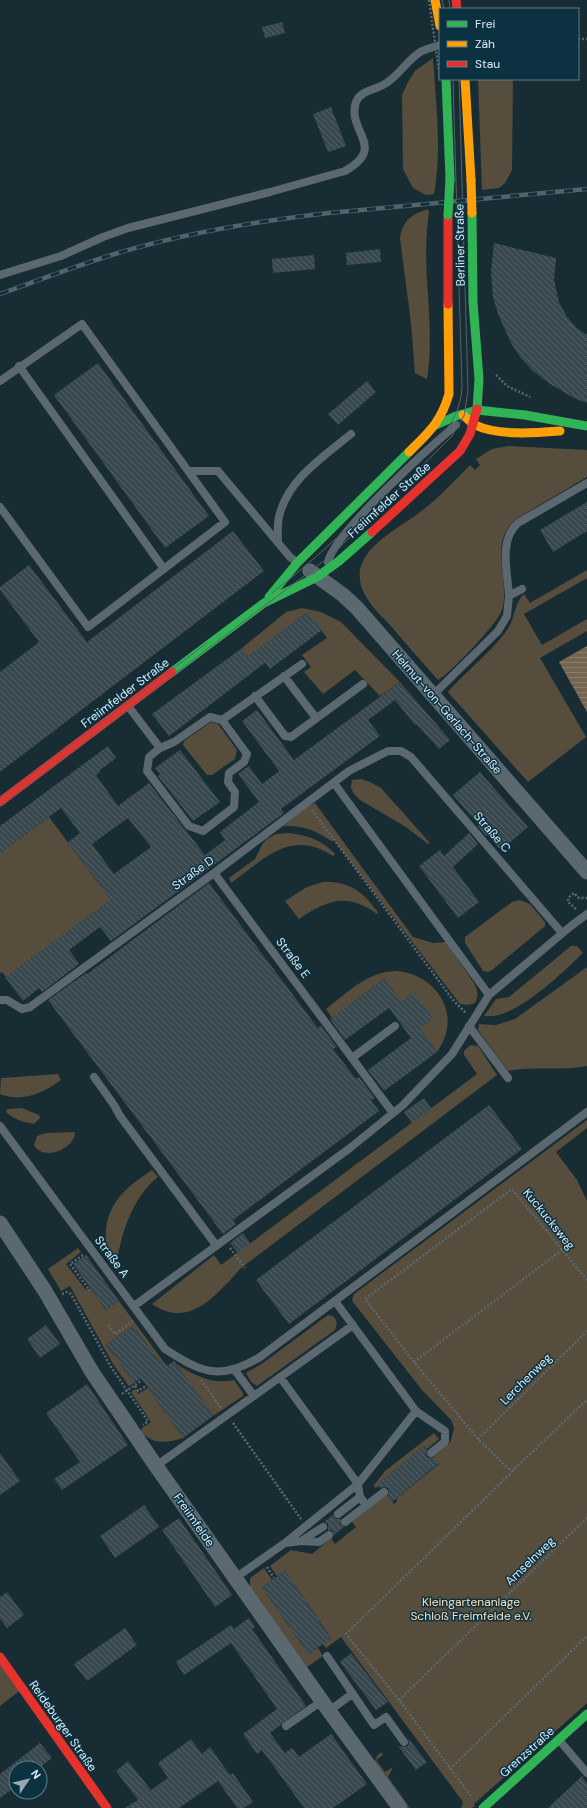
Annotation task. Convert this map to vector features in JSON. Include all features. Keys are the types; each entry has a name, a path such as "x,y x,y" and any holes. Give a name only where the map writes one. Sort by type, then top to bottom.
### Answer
{"street":[{"path":"435,0 439,21"},
{"name":"Berliner Straße","path":"436,425 445,408 449,394 448,215 450,179 446,83"},
{"name":"Berliner Straße","path":"466,83 471,180 473,301 479,395 474,424"},
{"path":"449,394 463,416 474,424 487,428 516,431 554,431 587,427"},
{"path":"436,425 477,410 524,415 587,427"},
{"name":"Freiimfelder Straße","path":"0,802 264,603 322,573 360,544 456,456 466,443 474,424"},
{"name":"Freiimfelder Straße","path":"264,603 298,562 436,425"},
{"name":"Helmut-von-Gerlach-Straße","path":"298,562 322,573 331,587 357,608 587,872"},
{"name":"Freiimfelde","path":"0,1224 45,1291 92,1372 132,1432 325,1706 400,1808"},
{"name":"Reideburger Straße","path":"0,1657 107,1808"},
{"name":"Grenzstraße","path":"483,1808 587,1714"}],"lane":[{"path":"0,275 61,256 103,237 128,228 270,192 345,171 354,166 364,154 365,144 354,111 357,99 363,93 389,82 411,59 422,51 439,45"},
{"path":"0,381 19,366 82,324 190,471 225,522 88,627 1,509"},
{"path":"19,366 164,569"},
{"path":"322,573 337,543 351,526 463,416"},
{"path":"278,542 279,518 284,502 292,486 351,434"},
{"path":"190,471 218,471 290,557 298,562"},
{"path":"433,695 498,631 507,616 509,596 506,548 511,531 518,523 587,483"},
{"path":"509,596 522,589"},
{"path":"222,720 302,664"},
{"path":"284,676 316,718"},
{"path":"255,696 285,736 291,737 363,684"},
{"path":"128,705 160,748"},
{"path":"210,717 222,720 246,754 244,762 229,773 228,782 235,792 234,807 203,831 189,826 147,771 149,757 160,748 174,742 210,717"},
{"name":"Straße D","path":"0,1000 7,1000 22,1009 30,1007 214,873 349,771 388,751 401,751"},
{"name":"Straße C","path":"401,751 411,757 562,933"},
{"path":"334,783 489,995"},
{"name":"Straße E","path":"214,873 393,1113"},
{"path":"134,1306 350,1148 403,1105 452,1054 489,995 562,933 587,914"},
{"path":"472,1023 508,1078"},
{"path":"352,1058 396,1026"},
{"path":"94,1077 120,1116 216,1245"},
{"path":"230,1370 244,1367 260,1357 587,1112"},
{"name":"Straße A","path":"0,1126 165,1349 187,1363 200,1369 230,1370"},
{"path":"335,1301 416,1411 445,1430 445,1442 431,1453"},
{"path":"156,1466 353,1325"},
{"path":"230,1370 254,1396"},
{"path":"280,1378 358,1484 360,1497 366,1505"},
{"path":"235,1578 285,1542 358,1484 416,1411"},
{"path":"345,1522 384,1492"},
{"path":"338,1514 360,1497"},
{"path":"301,1541 323,1527"},
{"path":"285,1542 319,1542 329,1534"},
{"path":"327,1656 374,1725 386,1717 404,1742"},
{"path":"286,1726 352,1694"},
{"path":"559,1739 587,1773"}],"path":[{"path":"429,0 439,71"},
{"path":"493,371 506,386 532,398"},
{"path":"307,803 453,1000 472,1023"},
{"path":"578,908 574,908 568,902 568,898 574,893 578,898 587,898"},
{"name":"Kuckucksweg","path":"414,1362 366,1300 512,1189 587,1280"},
{"path":"224,1240 245,1268"},
{"path":"512,1472 478,1439 414,1362 562,1250"},
{"path":"86,1252 70,1264 90,1291"},
{"path":"59,1295 67,1292 71,1294 111,1367 148,1421 132,1432"},
{"path":"108,1325 114,1334 136,1318"},
{"name":"Lerchenweg","path":"478,1439 587,1331"},
{"path":"198,1375 305,1525"},
{"path":"135,1386 138,1391 146,1386"},
{"path":"472,1797 399,1700 346,1634 587,1400"},
{"name":"Amselnweg","path":"399,1700 587,1518"},
{"path":"269,1570 274,1578"},
{"path":"450,1769 587,1636"}],"green space":[{"path":"433,58 438,126 438,160 434,194 426,195 413,188 403,169 402,95 415,71"},
{"path":"478,80 512,80 512,170 505,183 499,188 482,190"},
{"path":"428,209 426,254 430,338 427,379 415,373 411,323 400,238 406,222 417,213"},
{"path":"508,446 587,450 587,477 516,519 507,529 503,539 501,551 504,587 502,610 492,625 473,647 453,668 438,680 367,599 360,580 361,566 367,554 376,544 430,504 470,465 475,470 480,465 476,459 492,449"},
{"path":"587,570 587,578 524,614 542,645 587,619 587,631 540,658 586,737 528,782 448,692 496,644 503,635 509,627 517,605 524,594 530,603"},
{"path":"302,608 321,612 341,622 400,682 380,696 355,670 323,694 304,672 311,667 302,655 327,638 308,612 248,657 242,648 286,612"},
{"path":"211,722 218,724 237,750 235,759 212,775 207,775 183,745 184,741"},
{"path":"361,779 381,788 430,843 428,844 406,827 360,800 351,788 352,780"},
{"path":"315,803 413,937 433,943 446,942 474,983 478,993 475,1003 467,1005 460,1004 334,840 331,841 320,834 303,827 283,826"},
{"path":"49,817 111,900 6,977 2,972 0,973 0,853"},
{"path":"289,833 314,839 325,845 335,854 333,856 318,848 304,845 291,846 279,850 267,857 231,883 229,878 255,859 263,843 267,839 276,834"},
{"path":"323,882 341,883 355,889 366,898 378,912 377,914 356,903 337,901 319,907 299,919 285,901 307,887"},
{"path":"520,900 530,904 545,922 545,926 492,970 488,972 483,971 465,943 465,937 512,902"},
{"path":"571,946 577,946 583,953 537,994 523,1004 509,1011 496,1016 484,1016 496,999 509,997"},
{"path":"587,967 587,1066 508,1071 478,1030 479,1024 496,1025 515,1019"},
{"path":"397,971 412,974 424,980 435,989 442,1000 447,1012 447,1025 444,1038 437,1052 420,1029 414,993 402,1002 384,979 332,1018 326,1009 350,990 368,979 387,972"},
{"path":"470,1045 478,1046 497,1075 241,1268 212,1298 202,1306 191,1311 179,1313 166,1311 152,1304 214,1255 221,1265 477,1074 464,1055 464,1051"},
{"path":"58,1074 61,1080 40,1093 24,1097 8,1097 0,1094 1,1078"},
{"path":"22,1108 39,1115 40,1118 34,1124 19,1120 6,1112 7,1109"},
{"name":"Kleingartenanlage Schloß Freimfelde e.V.","path":"587,1120 587,1128 556,1152 577,1180 587,1201 587,1703 474,1804 475,1806 472,1808 461,1808 463,1802 341,1637 326,1648 323,1644 331,1638 285,1571 277,1576 270,1566 291,1550 312,1554 331,1538 335,1544 356,1527 352,1522 386,1494 394,1504 397,1501 396,1499 439,1464 433,1457 450,1443 454,1429 452,1421 422,1390 353,1302 352,1300 354,1294"},
{"path":"75,1132 74,1138 70,1144 58,1151 44,1153 38,1150 34,1145 37,1136 46,1133"},
{"path":"152,1170 158,1177 142,1194 130,1215 125,1227 117,1262 113,1262 109,1253 106,1235 108,1217 117,1200 126,1190"},
{"path":"78,1248 81,1252 66,1264 86,1290 90,1288 106,1310 119,1301 163,1361 161,1363 133,1326 106,1345 134,1383 129,1386 113,1364 70,1286 61,1291 48,1269"},
{"path":"328,1315 336,1320 335,1330 257,1386 251,1382 246,1373 263,1363"},
{"path":"176,1364 196,1375 211,1380 234,1380 243,1393 243,1396 213,1416"},
{"path":"148,1388 183,1438 161,1442 151,1439 141,1432 142,1428 151,1422 131,1392 135,1389 138,1394"},
{"path":"434,1433 439,1439 427,1449 424,1446 375,1488 374,1485 385,1471"},
{"path":"264,1568 272,1580 262,1587 308,1654 318,1648 323,1656 307,1667 250,1588 250,1578"},
{"path":"0,1659 22,1689 0,1706"},
{"path":"381,1752 383,1755 376,1760 385,1772 393,1767 388,1777 410,1808 375,1761"}],"shaded area":[{"path":"587,646 587,712 559,662"}],"building":[{"path":"282,22 285,33 265,38 262,27"},
{"path":"331,107 346,146 328,152 313,114"},
{"path":"494,243 556,258 554,280 559,302 567,317 578,329 587,335 587,403 574,398 550,384 533,371 520,357 511,343 498,314 493,297 491,272"},
{"path":"380,249 381,262 347,265 346,253"},
{"path":"314,255 315,269 273,273 272,259"},
{"path":"98,363 209,516 165,548 54,395"},
{"path":"367,381 376,392 338,425 328,414"},
{"path":"587,502 587,531 553,552 540,530"},
{"path":"233,531 264,571 0,772 0,672 39,642 0,590 0,587 29,565 87,642"},
{"path":"308,612 322,630 270,669 265,663 169,736 152,714 242,648 248,657"},
{"path":"400,682 450,740 439,749 416,724 415,725 395,700 368,720 380,736 281,809 284,813 111,941 100,927 69,950 79,964 42,992 39,988 23,1001 5,977 111,900 68,842 80,833 61,808 0,853 0,826 108,746 116,758 96,775 118,806 149,783 205,855 225,840 220,832 259,802 238,774 249,766 262,784 279,771 242,721 257,710 294,760","holes":["128,818 151,847 114,874 92,844"]},
{"path":"180,750 220,802 193,821 158,776 160,774 155,768"},
{"path":"480,772 528,827 501,850 488,835 486,836 478,826 479,825 453,795"},
{"path":"469,833 478,844 453,867 479,902 458,918 419,866 440,850 444,856"},
{"path":"209,883 314,1023 318,1028 321,1026 337,1047 333,1049 356,1079 359,1077 375,1098 371,1100 379,1111 233,1220 236,1224 223,1234 48,1000 86,973 87,974"},
{"path":"384,979 402,1002 414,993 433,1019 420,1029 437,1052 384,1091 368,1070 411,1038 389,1008 345,1040 330,1019"},
{"path":"424,1098 432,1109 412,1123 404,1112"},
{"path":"489,1105 522,1149 289,1324 256,1280"},
{"path":"243,1233 251,1244 238,1253 230,1243"},
{"path":"86,1255 119,1301 106,1310 73,1264"},
{"path":"46,1325 60,1344 40,1358 27,1339"},
{"path":"133,1326 161,1363 163,1361 167,1366 174,1361 213,1416 183,1438 141,1378 134,1383 106,1345"},
{"path":"87,1384 128,1445 62,1490 54,1479 80,1462 46,1413"},
{"path":"424,1446 427,1449 427,1457 434,1458 439,1463 392,1502 387,1496 389,1492 388,1488 380,1488 377,1484"},
{"path":"0,1453 20,1481 0,1495"},
{"path":"144,1505 159,1527 115,1558 100,1536"},
{"path":"333,1515 336,1519 341,1519 340,1523 344,1527 334,1535 332,1530 328,1530 328,1524 324,1522"},
{"path":"179,1518 232,1595 215,1607 162,1530"},
{"path":"285,1571 331,1639 308,1654 262,1587"},
{"path":"7,1592 24,1615 7,1628 0,1618 0,1597"},
{"path":"249,1618 255,1627 252,1629 306,1706 270,1733 285,1753 292,1748 299,1757 331,1734 367,1784 333,1808 304,1808 262,1750 257,1754 243,1734 277,1709 231,1643 184,1675 176,1662 231,1625 234,1629"},
{"path":"125,1628 137,1645 87,1681 74,1664"},
{"path":"351,1653 388,1702 376,1710 340,1662"},
{"path":"408,1738 427,1762 416,1770 398,1746 408,1746"},
{"path":"191,1739 202,1754 210,1747 230,1775 233,1773 253,1802 244,1808 237,1808 218,1781 179,1808 125,1808 138,1800 116,1771 128,1761 151,1790 168,1778 158,1763"},
{"path":"40,1743 52,1758 48,1761 18,1760"},
{"path":"8,1768 8,1792 0,1798 0,1774"},
{"path":"582,1776 587,1784 587,1808 548,1808"}],"tram line":[{"path":"442,0 444,8"},
{"path":"449,0 450,8"},
{"path":"272,593 337,538 439,438 452,421 458,408 462,387 453,80"},
{"path":"0,806 333,554 451,437 464,416 468,391 459,80"},
{"path":"0,798 207,643"}],"railway":[{"path":"0,294 118,253 170,239 222,228 329,213 587,189"}],"traffic: fast":[{"path":"446,80 450,179"},
{"path":"448,215 450,179"},
{"path":"472,213 473,302 479,379 477,409"},
{"path":"436,425 456,416 477,410 525,415 587,426"},
{"path":"269,597 298,562 409,452"},
{"path":"172,672 264,603 317,577 339,561 372,532"},
{"path":"483,1808 587,1714"}],"traffic: slow":[{"path":"435,0 439,21"},
{"path":"465,80 471,180"},
{"path":"471,180 472,213"},
{"path":"409,452 434,426 446,404 449,394 448,304"},
{"path":"463,415 475,425 494,431 517,433 560,431"}],"traffic: jam":[{"path":"456,0 457,8"},
{"path":"448,215 448,304"},
{"path":"372,532 460,451 470,434 477,409"},
{"path":"0,802 172,672"},
{"path":"0,1657 107,1808"}]}
